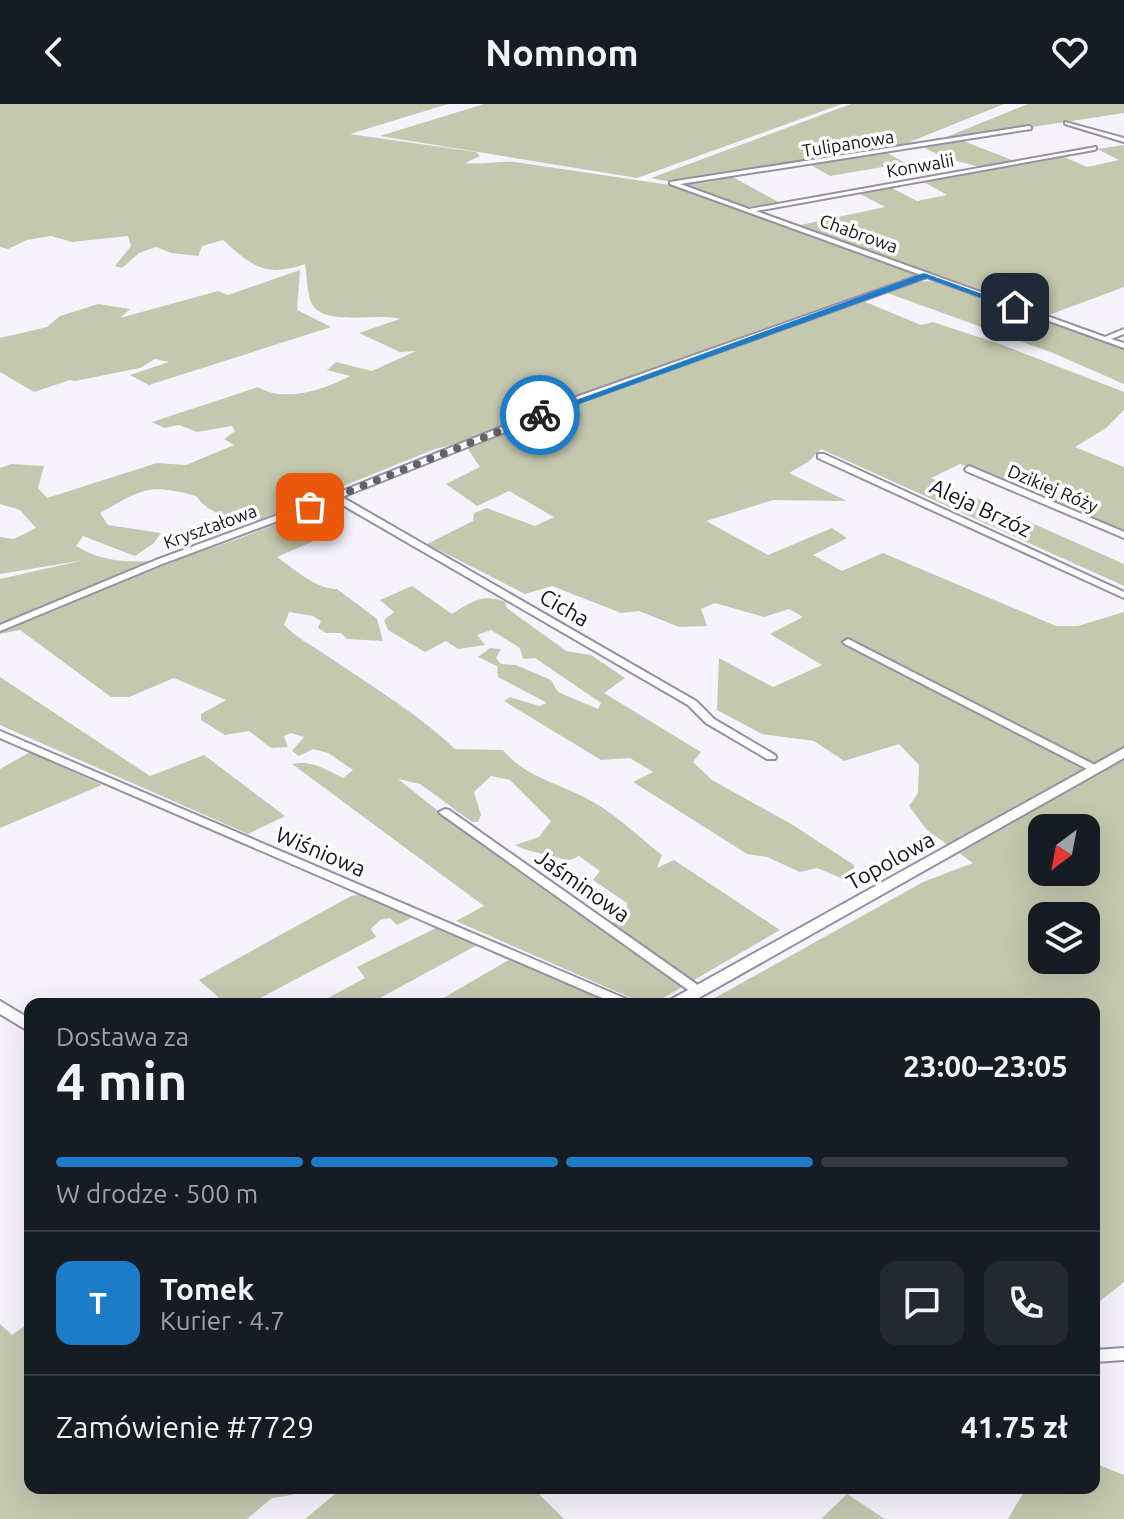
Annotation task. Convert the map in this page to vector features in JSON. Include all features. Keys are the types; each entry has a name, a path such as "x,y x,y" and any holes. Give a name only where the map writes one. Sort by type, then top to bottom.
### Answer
{"street":[{"path":"1067,123 1124,140"},
{"name":"Tulipanowa","path":"672,183 1029,128"},
{"name":"Konwalii","path":"751,210 1094,148"},
{"name":"Chabrowa","path":"672,183 1124,346"},
{"name":"Kryształowa","path":"0,628 167,559 335,497 582,398 927,275"},
{"path":"1105,339 1124,331"},
{"name":"Aleja Brzóz","path":"821,456 1124,595"},
{"name":"Dzikiej Róży","path":"969,469 1124,535"},
{"name":"Cicha","path":"335,497 692,703 710,721 771,757"},
{"path":"848,642 1095,769"},
{"name":"Wiśniowa","path":"0,734 613,998"},
{"name":"Topolowa","path":"686,998 1124,752"},
{"name":"Jaśminowa","path":"445,812 698,991"},
{"path":"0,1006 24,1023"},
{"path":"1100,1356 1124,1354"}],"green space":[{"path":"0,104 448,104 350,134 476,152 480,156 465,163 515,162 670,185 919,274 911,280 939,282 1124,349 1124,384 1053,353 879,290 856,298 921,325 933,322 1000,344 1124,392 1124,410 1106,428 1075,447 1124,467 1124,533 960,464 931,478 1124,564 1124,586 821,449 808,462 789,473 847,501 773,500 706,521 768,555 832,528 847,538 813,555 842,571 883,553 1056,626 1078,626 1124,612 1124,1282 1100,1301 1100,998 715,998 923,882 973,863 927,830 909,806 918,793 919,765 899,744 844,761 814,741 762,734 717,710 719,658 773,687 822,665 770,634 803,617 789,609 764,617 715,603 701,609 707,626 679,627 639,611 621,613 552,586 525,594 427,544 473,521 474,513 487,508 535,526 554,517 509,491 477,506 446,484 480,467 463,442 435,449 257,521 223,515 208,508 196,496 167,490 146,491 100,513 108,525 161,533 154,543 135,556 83,536 76,546 101,557 129,561 159,560 219,545 301,514 332,533 277,557 313,582 337,589 377,619 383,641 347,639 341,633 326,633 318,628 321,621 313,616 289,612 284,625 290,631 412,714 455,749 503,750 533,774 593,802 620,820 662,855 657,868 674,860 780,930 663,998 632,998 456,921 484,906 292,764 312,764 343,778 353,770 328,753 313,749 299,756 292,751 304,737 291,733 284,736 288,747 271,748 249,731 225,735 201,720 201,714 226,700 174,678 129,697 111,697 20,630 0,634 0,579 84,560 0,574 0,537 14,539 36,528 20,510 0,504 0,468 11,464 44,466 38,488 47,498 157,463 186,465 234,445 224,439 235,431 232,426 197,432 179,425 164,428 152,422 258,387 280,394 316,390 350,376 327,370 336,362 372,371 416,351 400,352 359,333 400,319 338,317 317,310 311,302 305,264 279,270 260,267 242,257 223,240 202,246 198,256 171,253 156,247 139,253 122,268 115,266 131,246 128,236 72,242 51,236 27,240 8,249 0,247","holes":["491,776 510,780 551,821 539,837 515,845 568,861 579,856 600,871 593,880 627,903 622,916 601,927 472,838 398,779 420,784 472,822 478,822 481,815 474,792"]},
{"path":"484,104 842,104 637,178 380,136"},
{"path":"851,104 1004,104 895,148 671,182 651,178"},
{"path":"1028,104 1124,104 1124,113 934,142"},
{"path":"962,140 1014,161 979,167 943,157 921,146"},
{"path":"1124,145 1124,287 1046,316 796,226 885,207 858,193 890,187 917,201 947,195 922,181 1062,156 1087,167 1119,160 1097,149"},
{"path":"885,152 906,163 830,176 809,164"},
{"path":"731,176 780,203 748,207 681,185"},
{"path":"300,270 297,310 331,327 149,385 130,375 169,362 155,359 140,368 70,380 34,392 0,372 0,338 47,327 60,316 98,304 130,309 120,318 218,291 228,295"},
{"path":"412,586 452,614 484,599 505,602 507,608 566,651 591,655 625,678 604,693 701,752 693,762 712,780 793,825 854,865 854,873 841,878 817,868 800,872 767,857 747,854 633,782 653,772 630,758 601,760 504,701 510,697 539,706 547,703 498,677 497,666 478,657 490,648 501,649 496,658 501,664 516,665 551,680 558,692 598,709 601,703 535,658 523,659 520,648 491,630 477,635 485,645 458,649 446,641 425,652 388,630 384,620 394,612 380,600"},
{"path":"0,677 150,776 204,755 285,816 248,834 0,725"},
{"path":"30,752 102,785 0,828 0,769"},
{"path":"364,894 415,916 397,925 390,918 380,920 371,929 376,937 260,998 219,998 199,980 351,896"},
{"path":"438,927 479,944 380,998 328,998 365,978 357,967"},
{"path":"512,958 603,998 443,998"},
{"path":"0,1324 12,1335 24,1326 24,1494 293,1494 272,1498 247,1519 0,1519"},
{"path":"1100,1465 1124,1475 1124,1519 1008,1519 1023,1494 1100,1494"},
{"path":"335,1494 539,1494 564,1519 305,1519"},
{"path":"847,1494 885,1519 821,1519"}],"way so far":[{"path":"310,507 540,415"}],"route":[{"path":"540,415 927,275 1015,307"}]}
